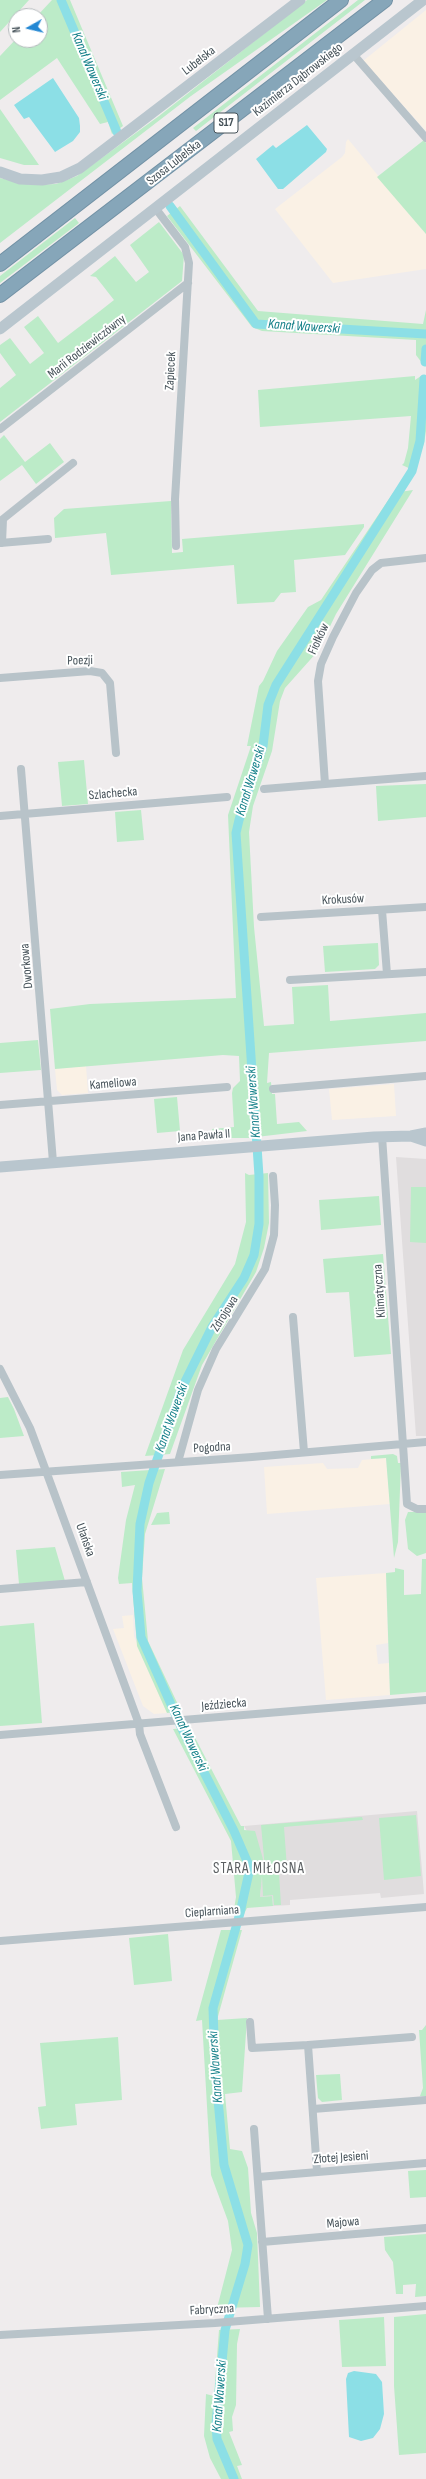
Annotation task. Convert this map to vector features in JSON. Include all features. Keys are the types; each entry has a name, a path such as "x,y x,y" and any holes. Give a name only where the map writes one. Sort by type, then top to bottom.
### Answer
{"highway":[{"name":"Szosa Lubelska","path":"2,262 341,0"},
{"name":"Szosa Lubelska","path":"0,295 385,0"}],"street":[{"name":"Lubelska","path":"0,172 27,180 55,178 80,168 115,143 300,0"},
{"name":"Kazimierza Dąbrowskiego","path":"0,329 423,0"},
{"path":"353,54 426,138"},
{"name":"Zapiecek","path":"156,209 185,247 190,263 175,499 176,546"},
{"name":"Marii Rodziewiczówny","path":"0,429 188,283"},
{"path":"48,539 1,543 3,519 7,514 73,463"},
{"name":"Fiołków","path":"325,784 318,681 321,664 333,637 356,593 372,570 381,564 426,558"},
{"name":"Poezji","path":"0,678 90,671 102,673 110,683 116,753"},
{"name":"Dworkowa","path":"21,769 26,814 53,1162"},
{"path":"264,789 426,776"},
{"name":"Szlachecka","path":"0,816 228,797"},
{"name":"Krokusów","path":"261,917 426,908"},
{"path":"382,910 387,974"},
{"path":"290,980 426,972"},
{"path":"273,1089 426,1076"},
{"name":"Kameliowa","path":"0,1105 227,1087"},
{"name":"Jana Pawła II","path":"0,1167 272,1144 382,1136 411,1136 426,1133"},
{"name":"Klimatyczna","path":"382,1136 407,1504 417,1509 426,1509"},
{"name":"Jana Pawła II","path":"411,1136 426,1141"},
{"name":"Zdrojowa","path":"178,1462 198,1390 213,1356 265,1269 274,1235 275,1205 273,1176"},
{"path":"293,1317 304,1452"},
{"name":"Ułańska","path":"0,1368 30,1428 139,1724 140,1734 176,1827"},
{"name":"Pogodna","path":"0,1475 426,1442"},
{"path":"0,1589 87,1582"},
{"name":"Jeździecka","path":"0,1735 426,1700"},
{"name":"Cieplarniana","path":"0,1941 426,1908"},
{"path":"250,2022 252,2048 412,2037"},
{"path":"308,2045 317,2171"},
{"path":"313,2109 426,2100"},
{"path":"254,2129 268,2319"},
{"name":"Złotej Jesieni","path":"258,2177 426,2163"},
{"name":"Majowa","path":"262,2242 426,2228"},
{"name":"Fabryczna","path":"0,2335 215,2323 426,2306"}],"shaded area":[{"path":"426,10 426,131 363,61"},
{"path":"348,139 426,234 426,269 333,283 275,209 342,157 345,153 346,142"},
{"path":"86,1066 88,1093 62,1095 57,1090 55,1069"},
{"path":"394,1084 396,1116 332,1120 329,1089"},
{"path":"396,1157 426,1159 426,1436 416,1436"},
{"path":"386,1458 390,1504 267,1514 264,1467 323,1463 327,1469 358,1468 362,1460"},
{"path":"386,1573 388,1643 376,1645 378,1664 389,1663 390,1695 326,1700 316,1578"},
{"path":"133,1615 134,1636 167,1713 154,1714 143,1706 113,1629 124,1628 122,1616"},
{"path":"417,1811 424,1894 381,1898 380,1893 290,1900 290,1905 273,1906 272,1896 260,1897 263,1859 244,1826"}],"green space":[{"path":"0,0 29,0 22,8 8,8 8,23 0,32"},
{"path":"52,0 70,0 123,126 112,134 108,122 100,124 57,58 0,100 0,56 8,48 48,48 48,8 44,8"},
{"path":"307,0 327,0 191,96 0,243 0,178 32,185 56,184 77,176 159,116"},
{"path":"358,0 365,0 196,131 193,128"},
{"path":"0,109 39,165 24,165 0,158"},
{"path":"424,140 426,143 426,234 377,177"},
{"path":"180,206 258,311 423,324 426,310 426,362 422,363 416,355 416,340 262,331 252,327 167,216"},
{"path":"75,218 79,223 0,283 0,276"},
{"path":"159,222 184,255 182,281 0,422 0,388 16,375 0,353 0,345 10,338 30,364 44,353 24,327 38,316 58,343 100,311 114,300 96,277 90,276 115,256 136,282 149,272 130,245"},
{"path":"415,376 415,380 421,376 426,377 426,431 424,443 415,471 402,465 404,463 408,448 411,416 260,427 258,390"},
{"path":"4,435 25,462 50,443 64,462 36,484 22,465 0,481 0,439"},
{"path":"413,490 336,614 318,651 285,688 280,701 272,751 253,806 249,832 254,927 264,1026 294,1024 292,987 328,985 330,1021 426,1013 426,1041 269,1053 267,1083 271,1082 272,1094 275,1094 277,1124 299,1122 307,1131 248,1138 219,1138 214,1135 212,1129 234,1127 232,1093 233,1088 240,1081 239,1056 223,1055 55,1069 50,1009 90,1004 236,998 228,815 251,746 247,746 259,686 263,681 277,651 308,607 321,600 393,493"},
{"path":"171,501 172,553 183,552 182,539 364,524 364,527 345,555 294,560 296,592 281,593 274,602 237,604 234,565 111,575 106,533 55,538 54,518 64,509"},
{"path":"84,760 88,804 62,806 58,762"},
{"path":"426,784 426,817 378,821 376,786"},
{"path":"141,810 144,840 117,842 115,812"},
{"path":"378,943 379,965 375,969 325,972 323,946"},
{"path":"38,1040 41,1070 0,1073 0,1043"},
{"path":"177,1097 180,1131 157,1133 154,1099"},
{"path":"245,1173 249,1175 268,1173 269,1223 264,1248 256,1272 202,1365 170,1454 145,1456 183,1350 235,1264 246,1222"},
{"path":"411,1187 426,1187 426,1243 410,1242"},
{"path":"379,1196 381,1225 321,1230 319,1200"},
{"path":"383,1254 391,1354 354,1357 349,1292 326,1293 323,1259"},
{"path":"8,1397 24,1436 0,1438 0,1398"},
{"path":"393,1454 397,1456 398,1463 401,1463 398,1542 394,1558 386,1458 371,1459 371,1456"},
{"path":"165,1469 145,1534 142,1578 148,1641 181,1711 167,1713 137,1646 132,1583 119,1584 118,1578 126,1520 135,1485 122,1487 121,1472"},
{"path":"169,1512 170,1524 151,1525 157,1513"},
{"path":"408,1512 426,1512 426,1553 417,1556 408,1549 405,1520"},
{"path":"55,1547 65,1581 19,1584 16,1550"},
{"path":"422,1559 426,1559 426,1692 390,1695 386,1573 395,1572 395,1568 404,1570 404,1595 421,1594"},
{"path":"34,1623 42,1723 0,1726 0,1626"},
{"path":"190,1728 241,1826 244,1826 244,1830 255,1831 263,1859 262,1874 279,1873 281,1905 274,1905 273,1895 263,1896 262,1876 260,1897 272,1896 273,1906 247,1908 244,1914 233,1915 236,1897 231,1841 173,1729"},
{"path":"416,1815 421,1876 384,1880 379,1818"},
{"path":"362,1817 363,1820 284,1827 287,1868 265,1869 261,1825"},
{"path":"221,1930 242,1930 217,2020 247,2018 242,2092 225,2094 230,2149 242,2151 248,2168 251,2213 257,2233 260,2307 217,2308 232,2250 228,2221 211,2175 202,2020 196,2021"},
{"path":"168,1934 172,1981 134,1985 129,1938"},
{"path":"426,2025 426,2096 420,2096 423,2088 419,2030 422,2030"},
{"path":"118,2037 122,2100 75,2104 77,2125 41,2129 38,2107 46,2106 40,2043"},
{"path":"340,2074 342,2100 322,2102 318,2098 316,2075"},
{"path":"426,2170 426,2197 410,2198 408,2171"},
{"path":"426,2234 426,2296 415,2297 416,2284 403,2285 403,2294 396,2294 393,2262 385,2250 384,2237"},
{"path":"426,2314 426,2453 399,2455 394,2386 394,2317"},
{"path":"384,2317 386,2366 342,2367 339,2320"},
{"path":"240,2329 237,2344 236,2405 232,2417 233,2431 229,2432 242,2465 237,2466 242,2479 221,2479 210,2458 204,2436 206,2394 214,2396 219,2330"}],"water":[{"path":"53,78 79,118 80,126 80,132 73,141 55,152 29,117 24,119 14,105"},
{"path":"307,125 327,149 326,152 283,189 278,189 256,159 273,145 276,148"},
{"path":"354,2371 376,2374 382,2382 384,2414 380,2429 373,2438 361,2441 349,2437 346,2379 348,2373"}],"waterway":[{"name":"Kanał Wawerski","path":"61,0 117,132"},
{"name":"Kanał Wawerski","path":"170,206 256,324 426,334"},
{"name":"Kanał Wawerski","path":"425,362 426,349"},
{"name":"Kanał Wawerski","path":"234,2479 217,2439 216,2424 225,2330 245,2264 248,2245 224,2165 215,2067 213,2008 240,1913 250,1868 234,1831 182,1729 141,1637 137,1591 140,1524 149,1483 181,1390 212,1327 244,1278 254,1255 259,1224 259,1176 236,833 239,820 263,746 268,705 276,685 412,471 420,441 424,379"}],"district":[{"name":"STARA MIŁOSNA","path":"259,1869"}]}
